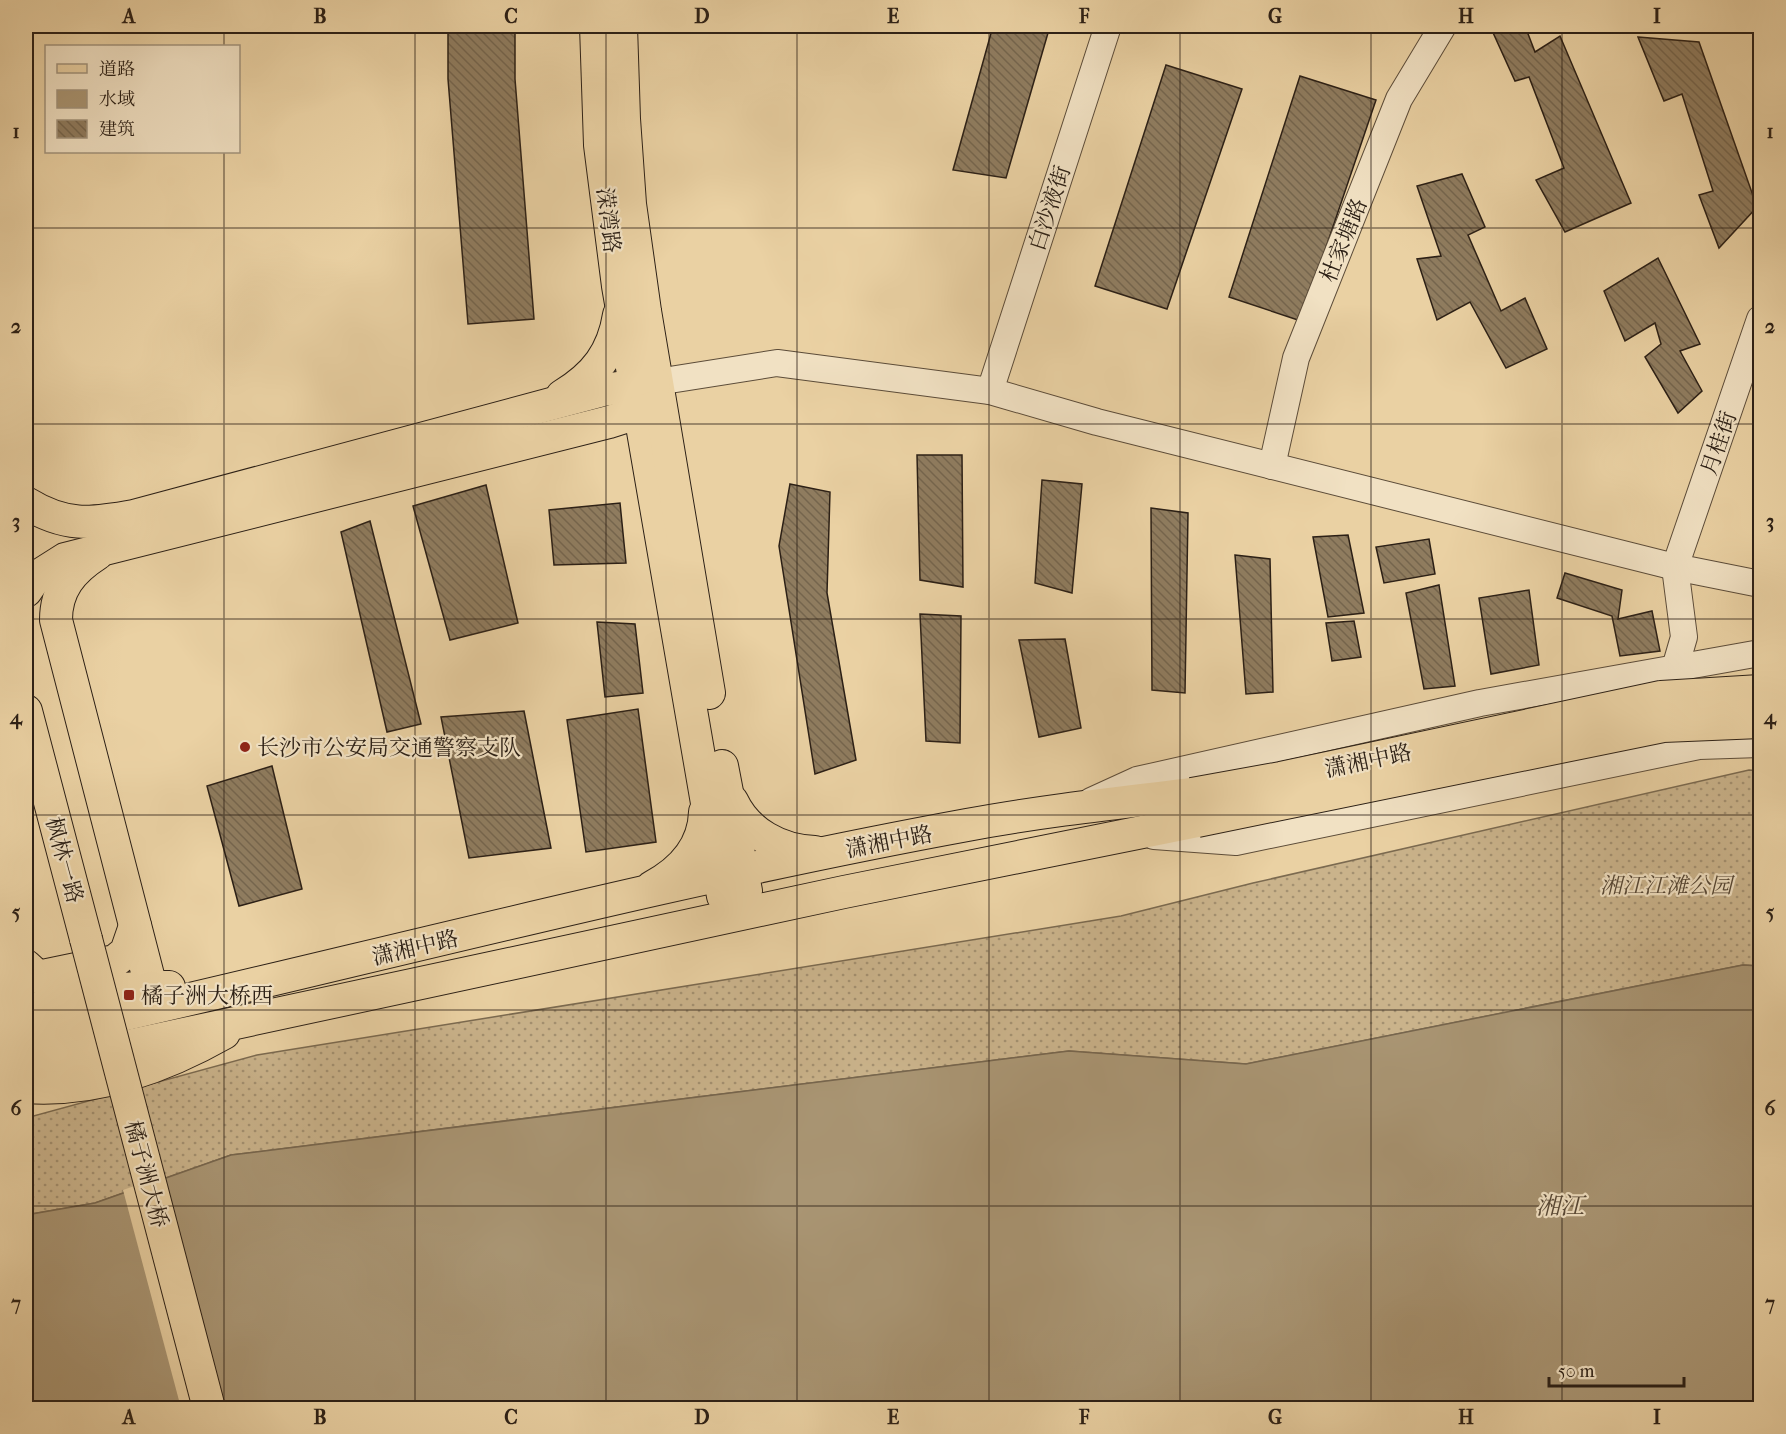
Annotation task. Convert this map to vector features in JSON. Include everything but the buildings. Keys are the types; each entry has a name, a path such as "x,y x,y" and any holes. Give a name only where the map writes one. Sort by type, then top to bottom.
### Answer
{"main road":[{"name":"溁湾路","path":"596,26 600,145 618,286 648,396"},
{"path":"621,26 621,67 630,204 648,396 650,476 715,787 697,847 668,879 636,894"},
{"path":"546,405 572,390 603,363 615,336 619,312 618,286"},
{"path":"26,503 47,515 69,522 95,523 134,516 546,405 648,396"},
{"path":"26,591 50,566 65,559 578,430 648,396"},
{"path":"648,396 739,915"},
{"path":"578,430 613,429 625,434 637,448 650,476"},
{"path":"105,549 69,576 56,604 57,620 151,987"},
{"name":"潇湘中路","path":"26,1068 253,1017 1127,834 1195,807 1281,778 1661,697 1761,692"},
{"name":"枫林一路","path":"26,711 77,942"},
{"name":"潇湘中路","path":"26,1037 636,894 968,824 1076,807 1195,807 1663,726 1761,722"},
{"path":"715,787 753,830 771,842 792,850 834,852"},
{"name":"枫林一路","path":"26,788 77,942"},
{"path":"26,966 38,976 115,961 126,952 135,926"},
{"name":"橘子洲大桥","path":"77,942 191,1408"},
{"name":"橘子洲大桥","path":"77,942 209,1408"},
{"path":"26,1012 64,999 134,986 236,989"},
{"path":"26,1087 50,1089 77,1086 137,1073 191,1052 253,1017"}],"street":[{"name":"白沙液街","path":"990,392 1108,26"},
{"name":"杜家塘路","path":"1272,466 1300,348 1399,99 1443,26"},
{"name":"月桂街","path":"1676,567 1761,319"},
{"path":"648,396 777,363 990,392 1272,466 1676,567 1761,584"},
{"path":"1676,567 1684,637 1675,668 1699,746"},
{"path":"1076,807 1137,780 1480,703 1761,653"},
{"path":"1127,834 1236,842 1699,746 1761,744"}],"green space":[{"name":"湘江江滩公园","path":"1749,770 1760,771 1760,966 1743,965 1246,1064 1069,1051 231,1155 95,1203 26,1215 26,1118 257,1055 1121,916 1253,883"}],"water":[{"name":"湘江","path":"1743,965 1760,966 1760,1408 26,1408 26,1215 95,1203 231,1155 1069,1051 1246,1064"}],"pier":[{"path":"157,1178 216,1408 181,1408 123,1190"}],"place":[{"name":"长沙市公安局交通警察支队","path":"245,747"},
{"name":"橘子洲大桥西","path":"129,995"}]}
